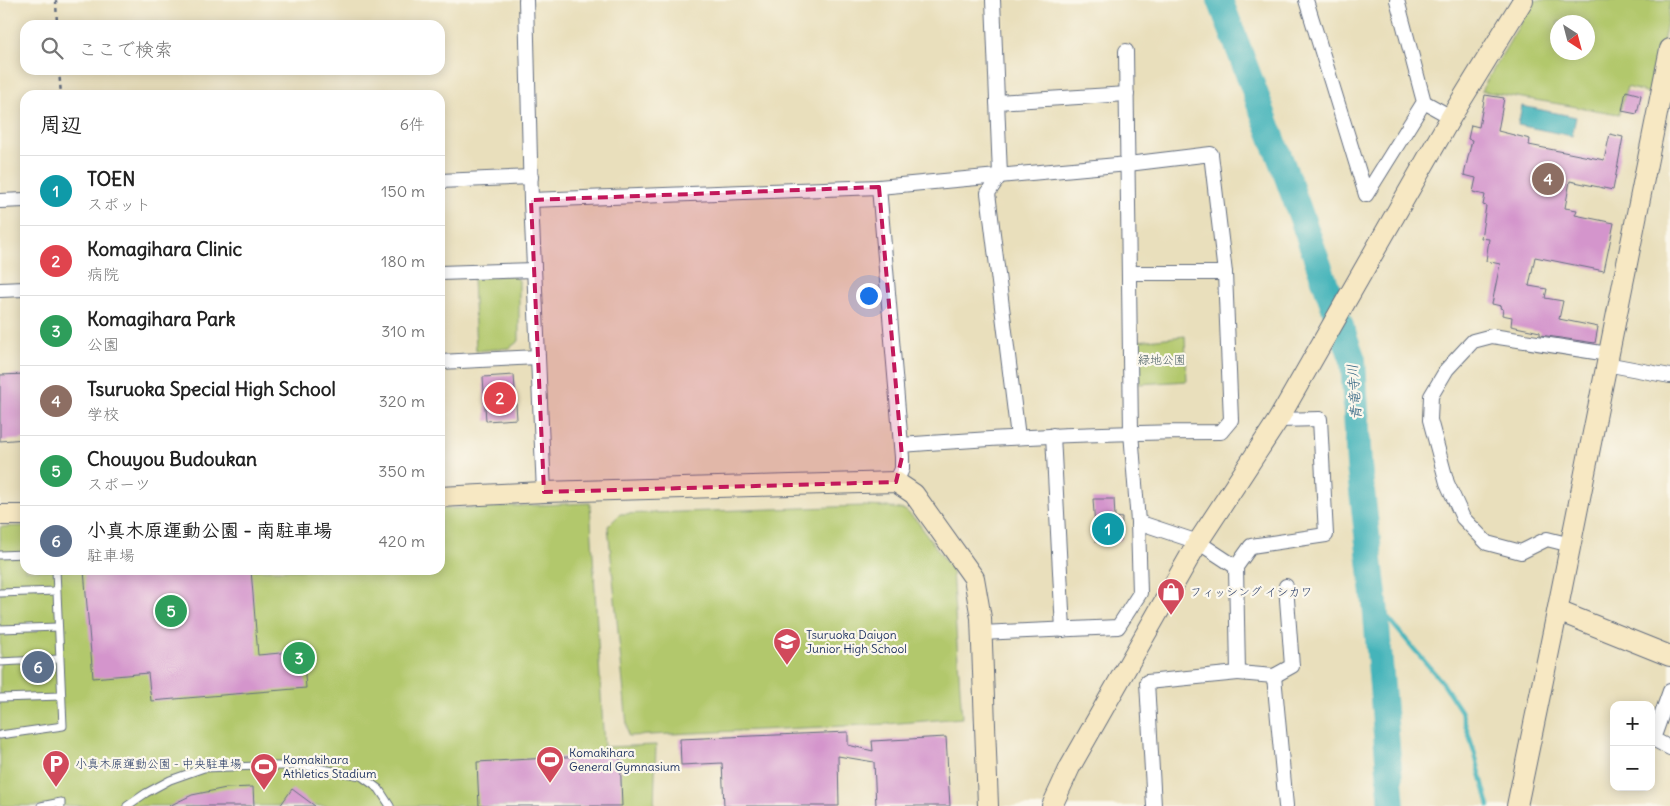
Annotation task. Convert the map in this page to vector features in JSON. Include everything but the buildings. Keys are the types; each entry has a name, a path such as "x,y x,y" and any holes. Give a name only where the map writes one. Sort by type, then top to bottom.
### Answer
{"street":[{"path":"526,0 531,200 544,492"},
{"path":"993,0 1000,175 988,193 1018,437"},
{"path":"1306,0 1366,195 1424,102"},
{"path":"1397,0 1424,102 1451,117"},
{"path":"1052,806 1070,767 1198,542 1278,420 1451,117 1523,0"},
{"path":"1517,806 1558,611 1607,359 1664,106 1670,49"},
{"path":"981,633 1118,627 1140,593 1138,522 1131,432 1126,51"},
{"path":"997,102 1127,94"},
{"path":"531,200 879,187 1128,164 1211,154 1225,273 1231,420 1221,432 1131,432 1054,435 901,445"},
{"path":"445,181 531,177"},
{"path":"879,187 901,445 902,469 896,482"},
{"path":"0,201 20,200"},
{"path":"445,273 534,270"},
{"path":"1129,273 1225,273"},
{"path":"0,290 20,289"},
{"path":"1571,545 1547,539 1521,552 1488,543 1463,518 1447,483 1430,420 1431,396 1447,369 1473,341 1492,336 1607,359 1670,376"},
{"path":"445,362 538,357"},
{"path":"1238,674 1236,567 1251,546 1326,535 1320,419 1278,420"},
{"path":"1054,435 1063,630"},
{"path":"445,496 896,482 914,494 974,578 978,596 981,633 988,806"},
{"path":"0,515 20,515"},
{"path":"1138,522 1198,542 1236,567"},
{"path":"1154,806 1147,682 1238,674 1274,676 1292,666 1286,586"},
{"path":"1558,611 1670,656"},
{"path":"1274,676 1286,806"},
{"path":"1670,691 1653,740 1670,748"}],"lane":[{"path":"0,555 20,554"},
{"path":"0,735 62,726 56,575"},
{"path":"0,593 56,591"},
{"path":"0,629 58,627"},
{"path":"0,662 60,659"},
{"path":"0,698 61,696"},
{"path":"127,806 170,780 204,768 259,766 306,766 361,776 379,789 390,806"},
{"path":"41,806 61,802 61,806"}],"path":[{"path":"56,0 57,20"},
{"path":"60,75 61,90"}],"highlighted area":[{"path":"879,187 902,457 896,482 544,492 531,200"}],"green space":[{"path":"1534,0 1670,0 1653,94 1627,87 1619,114 1481,91"},
{"path":"513,275 519,280 519,341 509,348 476,351 473,278"},
{"name":"緑地公園","path":"1185,336 1187,381 1139,384 1137,341"},
{"path":"590,503 604,747 656,745 654,806 0,806 0,527 20,526 20,575 445,575 445,509"},
{"name":"Tsuruoka Daiyon Junior High School","path":"864,506 905,510 917,521 952,570 962,718 887,724 628,736 608,526 620,514"}],"water":[{"path":"1522,106 1576,117 1572,136 1518,125"}],"waterway":[{"name":"青竜寺川","path":"1220,0 1286,174 1353,360 1359,465 1375,603 1392,806"},
{"path":"1375,603 1442,682 1461,711 1489,806"}],"place":[{"name":"Tsuruoka Special High School","path":"1548,179"},
{"name":"Komagihara Clinic","path":"500,398"},
{"name":"TOEN","path":"1108,529"},
{"name":"Chouyou Budoukan","path":"171,611"},
{"name":"フィッシング イシカワ","path":"1171,616"},
{"name":"Komagihara Park","path":"299,658"},
{"name":"Tsuruoka Daiyon Junior High School","path":"787,666"},
{"name":"小真木原運動公園 - 南駐車場","path":"38,667"},
{"name":"Komakihara General Gymnasium","path":"550,784"},
{"name":"小真木原運動公園 - 中央駐車場","path":"56,788"},
{"name":"Komakihara Athletics Stadium","path":"264,791"}]}
